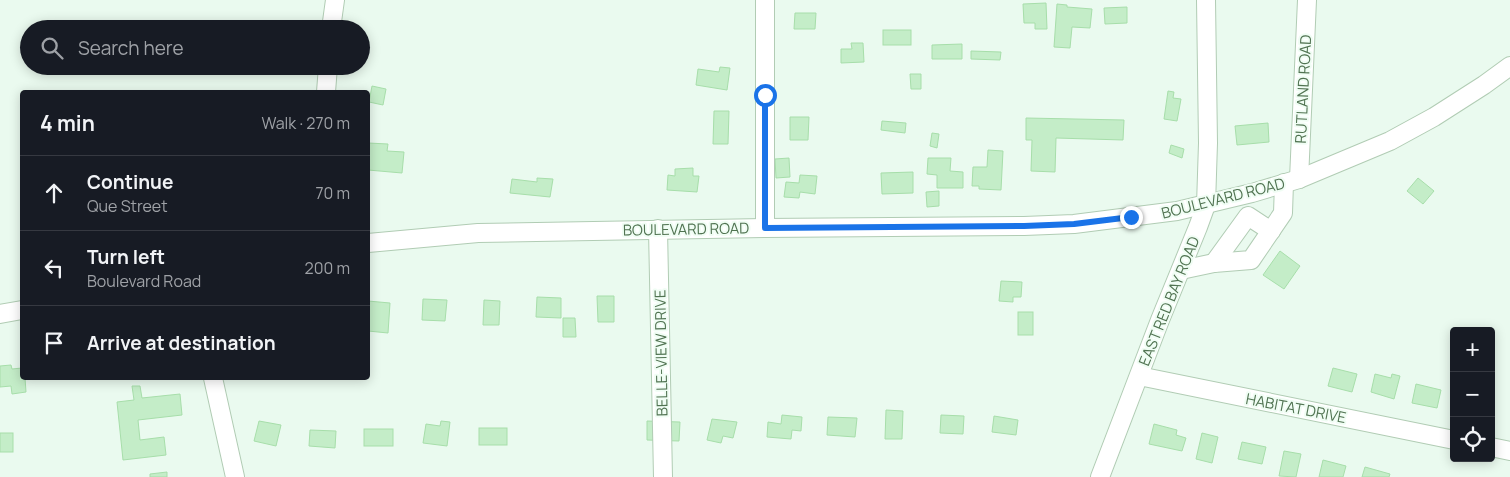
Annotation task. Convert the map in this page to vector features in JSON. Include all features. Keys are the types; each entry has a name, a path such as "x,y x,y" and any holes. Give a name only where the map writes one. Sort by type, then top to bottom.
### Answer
{"street":[{"path":"333,20 335,0"},
{"path":"765,0 765,228"},
{"name":"EAST RED BAY ROAD","path":"1100,477 1206,205 1208,143 1206,0"},
{"name":"RUTLAND ROAD","path":"1181,270 1251,260 1284,213 1291,181 1307,0"},
{"name":"BOULEVARD ROAD","path":"370,243 478,233 658,229 1024,226 1074,224 1176,211 1206,205 1291,181 1397,137 1434,117 1510,66"},
{"path":"326,90 327,75"},
{"path":"1214,264 1248,216 1244,195"},
{"path":"1248,216 1271,231"},
{"name":"BELLE-VIEW DRIVE","path":"658,229 664,477"},
{"path":"0,314 20,310"},
{"name":"HABITAT DRIVE","path":"1139,376 1450,439"},
{"path":"213,380 235,477"},
{"path":"1495,449 1510,451"}],"building":[{"path":"1046,3 1047,29 1035,29 1035,23 1024,23 1023,4"},
{"path":"1057,4 1067,5 1067,7 1092,9 1090,28 1072,27 1070,48 1054,47"},
{"path":"1127,7 1127,23 1105,24 1104,8"},
{"path":"795,13 816,13 815,29 794,29"},
{"path":"883,30 911,30 911,45 883,45"},
{"path":"851,43 863,43 864,62 841,63 841,49 852,49"},
{"path":"962,44 962,59 932,59 932,45"},
{"path":"971,51 1001,52 1000,60 971,59"},
{"path":"720,67 730,68 727,90 696,85 698,69 719,72"},
{"path":"910,74 921,74 921,89 911,89"},
{"path":"372,86 386,89 383,105 370,102"},
{"path":"1168,91 1174,92 1173,98 1181,99 1177,121 1164,119"},
{"path":"714,111 729,111 728,144 713,144"},
{"path":"790,117 809,117 808,140 790,140"},
{"path":"1026,118 1124,120 1123,140 1056,138 1055,172 1031,171 1032,140 1026,140"},
{"path":"882,121 906,123 905,133 881,130"},
{"path":"1268,123 1269,142 1237,145 1235,126"},
{"path":"932,133 939,134 937,148 930,146"},
{"path":"370,143 388,144 387,151 404,152 402,173 370,170"},
{"path":"1171,145 1184,149 1182,158 1169,153"},
{"path":"988,150 1003,151 1001,190 979,189 979,186 972,186 973,167 987,167"},
{"path":"789,158 790,177 776,178 775,159"},
{"path":"928,158 951,158 950,171 963,172 963,188 937,188 937,175 927,174"},
{"path":"693,168 693,176 699,176 697,192 667,190 668,175 675,176 675,169"},
{"path":"913,172 913,193 882,194 881,173"},
{"path":"800,175 817,176 815,194 800,192 799,198 784,197 786,182 799,183"},
{"path":"537,178 553,179 550,197 510,193 512,179 537,182"},
{"path":"1418,178 1434,191 1423,204 1407,191"},
{"path":"939,191 939,206 927,207 926,192"},
{"path":"1280,251 1300,266 1284,289 1263,275"},
{"path":"1001,281 1022,282 1021,297 1013,297 1013,302 999,301"},
{"path":"597,296 614,296 614,322 598,322"},
{"path":"537,297 561,298 561,318 536,317"},
{"path":"423,299 447,300 445,321 422,320"},
{"path":"484,300 500,301 499,325 483,325"},
{"path":"370,301 390,303 388,333 370,331"},
{"path":"1018,312 1033,312 1033,335 1018,335"},
{"path":"563,318 575,318 576,337 563,337"},
{"path":"11,365 12,369 20,368 20,380 25,380 26,392 12,394 11,386 0,387 0,366"},
{"path":"1333,368 1357,374 1352,392 1328,386"},
{"path":"1375,374 1391,378 1392,374 1400,376 1394,399 1371,392"},
{"path":"1416,384 1441,390 1437,408 1412,403"},
{"path":"132,386 140,386 142,398 180,394 182,415 138,420 140,440 164,437 166,455 123,460 117,402 134,400"},
{"path":"886,410 903,411 902,439 885,439"},
{"path":"782,415 802,417 801,431 792,430 791,439 767,437 768,422 781,424"},
{"path":"941,415 964,416 963,434 940,433"},
{"path":"994,416 1018,420 1016,435 992,432"},
{"path":"828,417 857,418 855,437 827,435"},
{"path":"712,419 737,422 733,438 723,436 721,443 707,440"},
{"path":"259,421 281,425 276,446 254,441"},
{"path":"441,421 450,422 447,446 423,443 426,424 440,426"},
{"path":"647,421 680,422 679,441 647,440"},
{"path":"1154,424 1177,430 1176,435 1186,438 1182,451 1149,444"},
{"path":"479,428 507,428 507,445 479,445"},
{"path":"364,429 393,429 393,446 364,446"},
{"path":"310,430 336,431 335,448 309,446"},
{"path":"0,433 13,433 13,452 0,452"},
{"path":"1202,433 1218,437 1212,463 1196,459"},
{"path":"1242,442 1266,447 1262,464 1238,459"},
{"path":"1284,451 1301,454 1296,477 1279,476"},
{"path":"1323,460 1346,466 1343,477 1319,477"},
{"path":"1365,467 1390,474 1389,477 1362,477"},
{"path":"167,472 167,477 150,477 150,474"}],"route":[{"path":"765,95 765,228 1024,226 1074,224 1131,217"}]}
